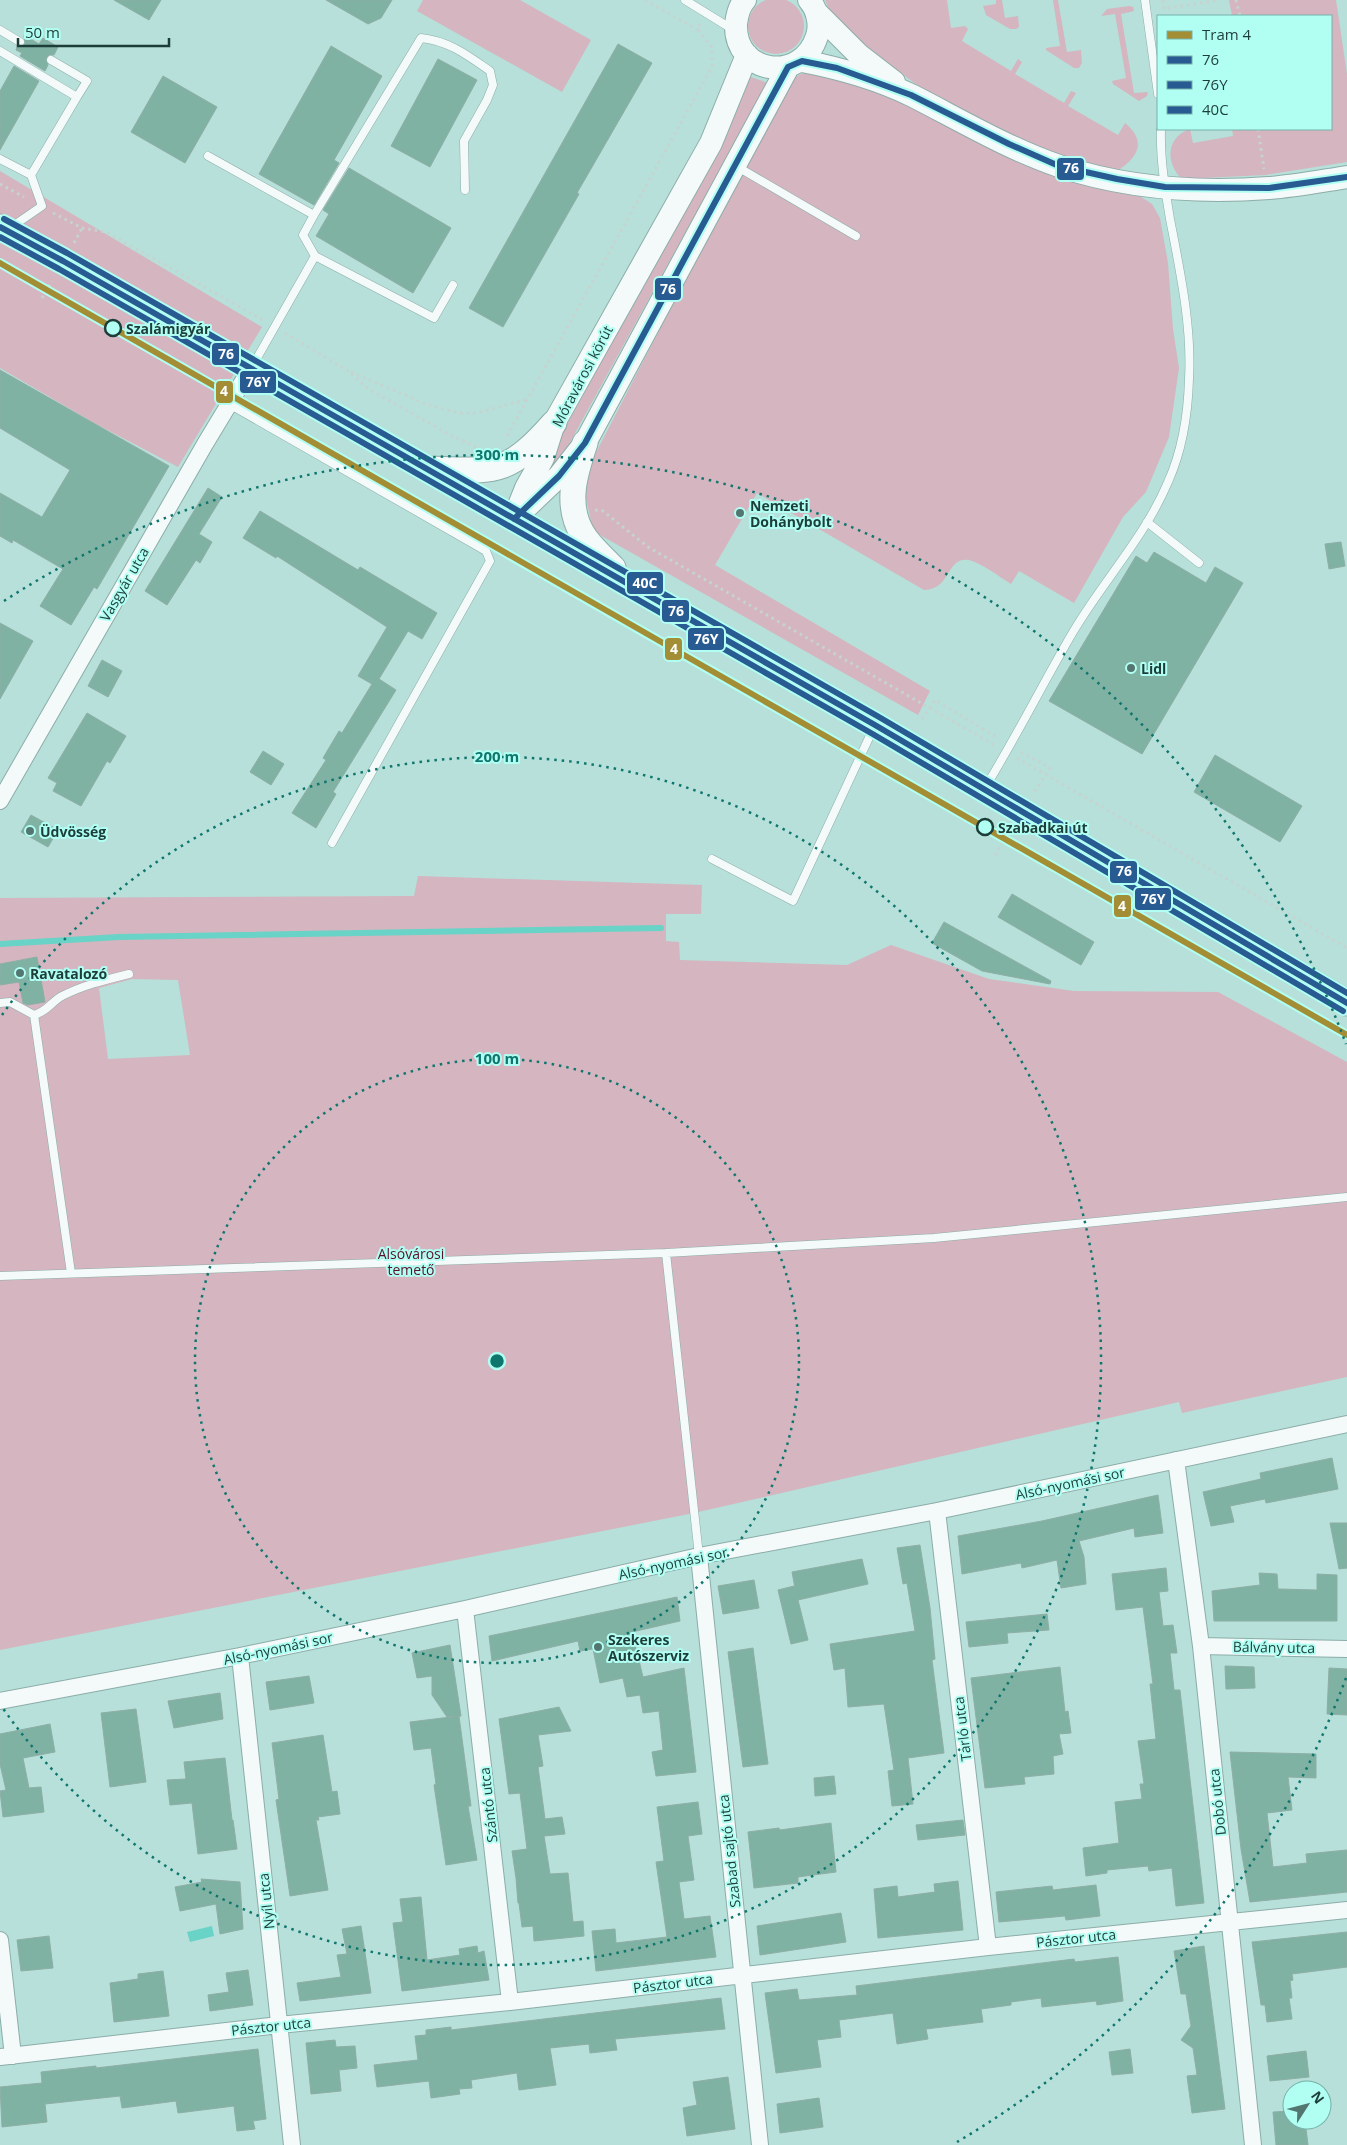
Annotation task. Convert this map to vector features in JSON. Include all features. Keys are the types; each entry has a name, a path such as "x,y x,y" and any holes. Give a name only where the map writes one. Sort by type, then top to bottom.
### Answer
{"main road":[{"path":"746,0 736,17 736,32 740,45 747,55 759,64 773,68 795,64 837,68 911,95 1009,144 1059,166 1165,187 1268,188 1347,177"},
{"path":"514,519 559,476 584,443 736,166 795,64 814,47 819,30 813,4"},
{"path":"813,4 859,55 911,95"},
{"name":"Móravárosi körút","path":"514,519 526,488 543,458 554,423 711,142 747,55"},
{"path":"3,229 63,261 632,588 875,725 1347,1003"},
{"path":"426,469 476,471 500,461 517,459 533,447 554,423"},
{"path":"584,443 574,483 573,506 583,535 632,588"}],"street":[{"name":"Vasgyár utca","path":"0,802 251,368"},
{"name":"Alsó-nyomási sor","path":"0,1701 240,1656 465,1609 699,1556 937,1511 1347,1424"},
{"name":"Dobó utca","path":"1176,1460 1201,1646 1253,2145"},
{"name":"Tarló utca","path":"937,1511 988,1947"},
{"name":"Szabad sajtó utca","path":"699,1556 760,2145"},
{"name":"Szántó utca","path":"465,1609 510,2002"},
{"name":"Bálvány utca","path":"1201,1646 1347,1649"},
{"name":"Nyíl utca","path":"240,1656 292,2145"},
{"name":"Pásztor utca","path":"7,2057 988,1947 1347,1910"},
{"path":"0,1940 7,2057"}],"lane":[{"path":"684,0 736,32"},
{"path":"1145,0 1157,87"},
{"path":"0,30 20,42"},
{"path":"453,285 434,318 314,256 303,235 421,38 438,40 467,54 490,71 493,85 487,100 464,141 465,190"},
{"path":"0,51 77,97"},
{"path":"30,175 87,82 51,60"},
{"path":"984,790 1074,630 1147,522 1168,482 1180,447 1190,379 1188,338 1184,298 1165,187 1160,144 1161,130"},
{"path":"208,156 314,216"},
{"path":"0,159 30,175 42,206 3,229"},
{"path":"736,166 856,236"},
{"path":"251,368 276,327 314,256"},
{"path":"229,404 486,551 490,561 332,844"},
{"path":"1147,522 1200,563"},
{"path":"712,859 793,901 875,725"},
{"path":"34,1015 49,1009 60,998 91,983 129,974"},
{"path":"0,1003 10,1002 34,1015"},
{"path":"34,1015 71,1273"},
{"path":"0,1276 666,1253 934,1238 1347,1197"},
{"path":"666,1253 699,1556"}],"path":[{"path":"348,371 370,390 500,461 528,399 712,66 712,47 698,30 645,0"},
{"path":"1163,0 1164,9 1218,0"},
{"path":"1236,0 1240,15"},
{"path":"698,30 705,12"},
{"path":"0,184 82,228 113,235 276,327 348,371 426,404 458,413 477,413 528,399"},
{"path":"573,506 603,511 648,547 1347,948"}],"green space":[{"path":"423,0 520,0 591,40 562,92 417,11"},
{"path":"765,0 787,0 796,6 802,15 802,37 796,46 787,52 776,54 765,52 756,46 750,37 748,26 750,15 756,6"},
{"path":"825,0 947,0 951,28 965,26 968,29 962,41 1011,71 1018,59 1022,62 1015,74 1064,103 1071,91 1076,93 1068,106 1118,135 1125,123 1136,137 1137,149 1130,161 1117,171 1072,159 1024,142 935,98 836,26"},
{"path":"996,0 1002,0 1005,18 1018,16 1019,27 1010,29 986,15 983,6 996,4"},
{"path":"1053,0 1058,0 1067,52 1081,50 1082,63 1079,68 1074,68 1046,50 1046,48 1060,46"},
{"path":"1229,0 1336,0 1347,74 1347,162 1266,175 1182,179 1176,173 1171,158 1172,144 1176,138 1188,130 1190,130 1193,143 1233,136 1232,130 1332,130 1332,15 1232,15"},
{"path":"1133,7 1134,11 1121,14 1134,93 1148,92 1147,96 1139,101 1113,84 1112,81 1126,78 1115,14 1101,16 1107,9"},
{"path":"825,71 919,110 1135,193 1152,204 1160,218 1168,263 1173,329 1179,368 1169,437 1146,492 1123,517 1074,603 1019,571 1011,584 985,567 969,560 962,560 956,563 940,584 924,590 757,493 715,565 930,691 918,715 593,531 586,498 588,468 783,91 801,74"},
{"path":"748,76 768,83 737,143 712,184 558,464 533,486 706,172"},
{"path":"0,171 262,327 178,467 96,424 0,368"},
{"name":"Alsóvárosi temető","path":"418,876 702,885 701,914 666,914 666,941 679,942 680,960 847,965 891,945 989,979 1074,991 1218,992 1347,1062 1347,1377 1182,1413 1179,1402 694,1513 0,1650 0,898 414,896","holes":["132,979 178,980 190,1055 108,1059 99,988"]}],"water":[{"path":"212,1926 214,1936 190,1942 187,1932"}],"building":[{"path":"114,0 161,0 149,20"},
{"path":"326,0 392,0 381,18 368,24"},
{"path":"24,35 39,44 43,38 58,47 54,55 49,55 46,58 48,65 45,71 20,56 22,53 16,50 17,47 22,47 25,44"},
{"path":"618,44 652,63 503,327 469,308"},
{"path":"331,46 382,76 334,160 339,163 314,205 259,174"},
{"path":"438,59 477,80 430,167 391,146"},
{"path":"14,66 39,81 0,150 0,91"},
{"path":"163,76 217,107 185,163 131,132"},
{"path":"349,168 451,228 413,293 316,236 329,214 323,210"},
{"path":"0,370 169,466 97,589 94,587 71,625 40,606 63,569 13,540 12,543 0,536 0,493 42,517 70,470 0,428"},
{"path":"208,488 222,497 199,534 212,542 200,563 196,560 167,605 145,591"},
{"path":"260,511 358,570 360,567 437,613 422,639 408,631 379,679 396,690 333,792 336,794 316,828 292,813 326,760 323,758 339,731 342,733 372,684 358,676 387,627 277,556 276,558 243,538"},
{"path":"1341,542 1345,566 1329,569 1325,544"},
{"name":"Lidl","path":"1154,552 1206,583 1215,567 1243,583 1142,754 1049,701 1136,556 1147,563"},
{"path":"0,623 33,641 0,699"},
{"path":"102,660 122,671 108,697 88,686"},
{"path":"87,713 126,736 110,763 107,761 81,806 53,791 57,783 48,778"},
{"path":"263,751 284,764 271,785 250,772"},
{"path":"1215,755 1302,806 1280,842 1194,792"},
{"path":"31,815 58,830 48,847 21,832"},
{"path":"1012,894 1094,942 1081,965 998,917"},
{"path":"944,922 1051,981 1050,984 982,971 932,943"},
{"name":"Ravatalozó","path":"37,957 45,1002 28,1005 23,1003 19,982 0,985 0,964"},
{"path":"1332,1458 1338,1489 1266,1503 1265,1499 1230,1506 1234,1522 1211,1526 1203,1492 1261,1479 1260,1473"},
{"path":"1158,1495 1163,1533 1135,1537 1134,1528 1079,1541 1084,1557 1086,1584 1061,1588 1057,1560 1022,1568 1021,1563 962,1574 958,1536 1042,1521"},
{"path":"1330,1523 1347,1523 1347,1568 1339,1569"},
{"path":"920,1545 930,1608 935,1659 932,1660 944,1753 908,1758 913,1804 892,1806 888,1771 894,1770 884,1704 848,1707 845,1668 834,1670 830,1644 915,1631 907,1583 903,1584 897,1548"},
{"path":"862,1559 868,1584 798,1600 808,1640 791,1644 778,1590 794,1586 795,1588 792,1572"},
{"path":"1166,1568 1168,1591 1159,1592 1163,1626 1173,1625 1177,1653 1170,1653 1174,1690 1180,1690 1204,1903 1176,1906 1172,1868 1149,1871 1148,1866 1107,1870 1107,1873 1086,1876 1083,1848 1119,1843 1115,1802 1142,1799 1140,1784 1144,1784 1138,1741 1156,1739 1150,1684 1153,1684 1143,1607 1116,1610 1112,1574"},
{"path":"1259,1573 1277,1574 1278,1589 1317,1590 1317,1574 1337,1575 1337,1621 1214,1621 1212,1591 1260,1585"},
{"path":"754,1580 759,1608 723,1614 718,1586"},
{"path":"677,1597 680,1621 632,1632 643,1677 684,1668 696,1772 656,1776 652,1752 663,1750 659,1711 643,1713 640,1695 627,1697 623,1678 600,1683 593,1649 580,1651 578,1641 492,1661 489,1636"},
{"path":"1047,1614 1049,1630 1007,1633 1008,1643 969,1647 966,1622"},
{"path":"450,1645 461,1716 447,1717 432,1695 432,1676 417,1678 412,1653"},
{"path":"753,1648 768,1764 743,1767 728,1652"},
{"path":"1225,1666 1254,1667 1255,1688 1226,1689"},
{"path":"1060,1667 1065,1712 1068,1711 1071,1733 1059,1734 1063,1754 1053,1756 1054,1774 1024,1777 1025,1784 985,1788 971,1678"},
{"path":"1329,1668 1347,1669 1347,1715 1327,1714"},
{"path":"309,1676 314,1703 270,1710 266,1682"},
{"path":"220,1693 223,1719 174,1728 168,1701"},
{"path":"559,1707 571,1731 538,1735 543,1766 538,1767 545,1819 562,1817 565,1834 544,1836 550,1874 568,1873 573,1922 583,1921 584,1936 534,1941 533,1926 522,1927 518,1903 512,1851 527,1849 520,1793 509,1794 499,1719"},
{"path":"136,1709 146,1782 110,1787 101,1713"},
{"path":"459,1716 471,1806 468,1806 477,1860 446,1865 434,1785 436,1784 431,1748 414,1750 410,1722"},
{"path":"50,1724 55,1752 23,1758 29,1788 41,1787 44,1812 3,1817 0,1791 6,1790 0,1764 0,1734"},
{"path":"323,1735 332,1792 337,1791 340,1814 318,1817 319,1820 316,1820 328,1890 290,1896 276,1800 279,1799 272,1743"},
{"path":"1230,1752 1316,1754 1316,1778 1288,1777 1292,1810 1267,1813 1273,1867 1307,1863 1306,1854 1347,1850 1347,1892 1250,1902 1241,1849"},
{"path":"225,1758 237,1849 198,1854 192,1803 170,1805 167,1780 186,1779 184,1762"},
{"path":"834,1776 836,1794 815,1796 814,1778"},
{"path":"698,1802 702,1834 688,1836 694,1880 679,1882 684,1919 710,1916 716,1957 596,1971 592,1931 615,1929 616,1943 667,1937 656,1862 664,1861 657,1807"},
{"path":"963,1820 965,1835 918,1840 916,1825"},
{"path":"831,1823 836,1872 798,1877 798,1883 754,1888 748,1832"},
{"path":"201,1879 240,1882 243,1929 220,1934 216,1904 180,1911 175,1887 202,1882"},
{"path":"958,1881 963,1930 878,1938 874,1889 897,1886 898,1897 935,1892 934,1884"},
{"path":"1096,1885 1100,1916 1066,1920 1065,1916 999,1922 996,1892 1052,1886 1053,1890"},
{"path":"421,1897 427,1960 460,1955 459,1949 477,1946 478,1953 484,1951 489,1980 402,1991 393,1923 403,1922 400,1899"},
{"path":"841,1913 846,1942 760,1955 757,1926"},
{"path":"361,1926 371,1993 300,2001 297,1983 341,1977 337,1955 347,1954 342,1929"},
{"path":"1347,1932 1347,1967 1292,1974 1293,1980 1290,1981 1292,1998 1289,1998 1292,2019 1267,2022 1265,2005 1261,2005 1252,1942"},
{"path":"49,1936 53,1968 21,1971 17,1940"},
{"path":"1204,1946 1225,2109 1192,2113 1187,2076 1197,2075 1193,2048 1181,2040 1191,2026 1186,1994 1181,1994 1174,1951"},
{"path":"1118,1957 1123,2001 1097,2005 1096,2001 1042,2007 1041,1998 1011,2002 1011,2005 981,2009 983,2022 926,2029 928,2039 897,2044 893,2013 839,2020 841,2037 817,2040 821,2067 776,2073 765,1993 797,1989 799,2000 857,1995 856,1986 1074,1959 1075,1962"},
{"path":"248,1970 253,2005 210,2011 208,1995 229,1992 226,1973"},
{"path":"163,1971 169,2016 114,2022 110,1983 138,1979 138,1974"},
{"path":"721,1998 725,2029 615,2039 617,2050 590,2053 589,2044 550,2048 556,2085 519,2090 517,2073 471,2080 472,2088 459,2089 460,2094 431,2098 429,2081 377,2087 374,2065 418,2060 415,2036 426,2035 426,2030 451,2027 451,2030"},
{"path":"335,2040 336,2047 355,2046 357,2068 339,2070 341,2091 311,2094 306,2043"},
{"path":"258,2049 266,2119 253,2121 255,2129 237,2131 234,2106 178,2113 176,2101 122,2108 120,2096 45,2104 47,2122 2,2127 0,2087 42,2083 41,2072 96,2066 96,2068"},
{"path":"1130,2049 1133,2073 1112,2075 1109,2052"},
{"path":"1306,2051 1309,2077 1270,2081 1267,2056"},
{"path":"728,2077 735,2129 687,2136 683,2108 697,2105 693,2082"},
{"path":"819,2098 823,2127 780,2133 777,2104"},
{"path":"1273,2112 1282,2112 1282,2130 1306,2130 1308,2145 1276,2145"}],"waterway":[{"path":"0,944 119,937 661,928"}],"tram line":[{"name":"4","path":"0,263 1347,1035"}],"transit line":[{"name":"76","path":"514,519 559,476 585,443 788,67 802,61 837,68 911,95 1009,144 1059,166 1117,179 1165,187 1269,188 1347,177"},
{"name":"40C","path":"4,219 67,253 879,717 1347,993"},
{"name":"76","path":"0,227 63,261 875,725 1347,1003"},
{"name":"76Y","path":"0,237 871,733 1343,1011"}],"place":[{"name":"Szalámigyár","path":"113,328"},
{"name":"Nemzeti Dohánybolt","path":"740,513"},
{"name":"Lidl","path":"1131,668"},
{"name":"Szabadkai út","path":"985,827"},
{"name":"Üdvösség","path":"30,831"},
{"name":"Ravatalozó","path":"20,973"},
{"name":"Szekeres Autószerviz","path":"598,1647"}]}
